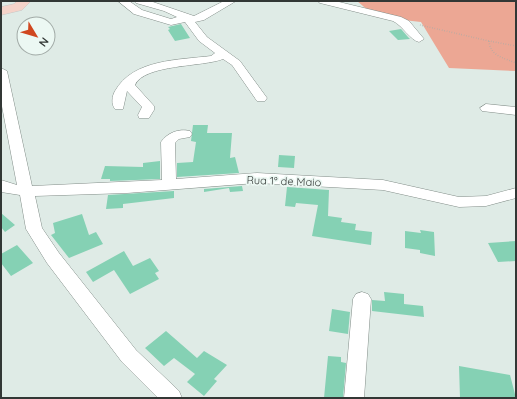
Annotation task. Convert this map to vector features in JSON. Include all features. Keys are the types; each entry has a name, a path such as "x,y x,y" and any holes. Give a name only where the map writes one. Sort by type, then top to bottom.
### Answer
{"main road":[{"path":"3,12 18,7 24,1"}],"street":[{"path":"123,1 138,12 171,22 187,18"},
{"path":"139,1 168,9 187,18 194,19 200,18 231,1"},
{"path":"323,1 397,19 405,23 419,38"},
{"path":"187,18 203,39 236,63 261,98"},
{"path":"119,106 118,98 122,89 141,73 153,67 212,59 219,57 221,52"},
{"path":"1,71 34,229 53,258 129,356 172,398"},
{"path":"131,81 129,86 133,92 148,106 148,110 144,115"},
{"path":"486,108 516,111"},
{"path":"169,185 168,142 175,136 185,134"},
{"name":"Rua 1° de Maio","path":"26,192 127,188 257,178 375,185 459,202 486,201 516,193"},
{"path":"4,187 20,184 26,192"},
{"path":"4,187 20,196 26,192"},
{"path":"354,398 362,298"}],"path":[{"path":"397,19 516,46"},
{"path":"489,41 489,48 493,55 516,63"}],"shaded area":[{"path":"357,1 516,1 516,71 449,68 421,22 376,17"}],"building":[{"path":"181,24 190,38 175,41 168,30 170,29 168,27"},
{"path":"401,29 410,39 398,40 389,31"},
{"path":"193,125 208,125 207,133 232,133 230,158 235,157 239,173 177,177 177,163 193,162 196,142 191,141"},
{"path":"279,155 295,156 294,168 278,167"},
{"path":"160,161 160,179 110,181 110,179 101,179 105,166 143,167 143,163"},
{"path":"242,186 243,191 230,192 229,188 204,192 204,189"},
{"path":"287,187 329,190 328,216 342,218 341,222 356,224 355,230 372,232 371,245 312,236 318,205 296,203 295,207 285,206"},
{"path":"174,191 174,198 123,204 123,208 106,209 108,195"},
{"path":"1,213 15,225 5,232 1,227"},
{"path":"82,214 89,235 96,232 103,244 69,258 51,235 55,233 53,223"},
{"path":"420,230 434,232 435,256 420,253 420,250 405,248 405,231 421,233"},
{"path":"516,241 516,261 498,262 488,243"},
{"path":"17,245 33,263 11,276 1,263 1,254"},
{"path":"124,251 133,266 150,258 159,271 155,273 159,279 130,294 114,270 93,282 86,272"},
{"path":"384,292 404,294 404,304 423,306 424,317 372,311 372,300 385,301"},
{"path":"332,309 350,312 348,334 329,331"},
{"path":"166,331 197,358 204,351 227,365 214,379 217,381 204,396 187,382 195,374 174,358 164,366 145,348"},
{"path":"328,356 341,357 341,362 346,363 343,398 324,398"},
{"path":"459,366 510,375 516,398 460,398"}]}
